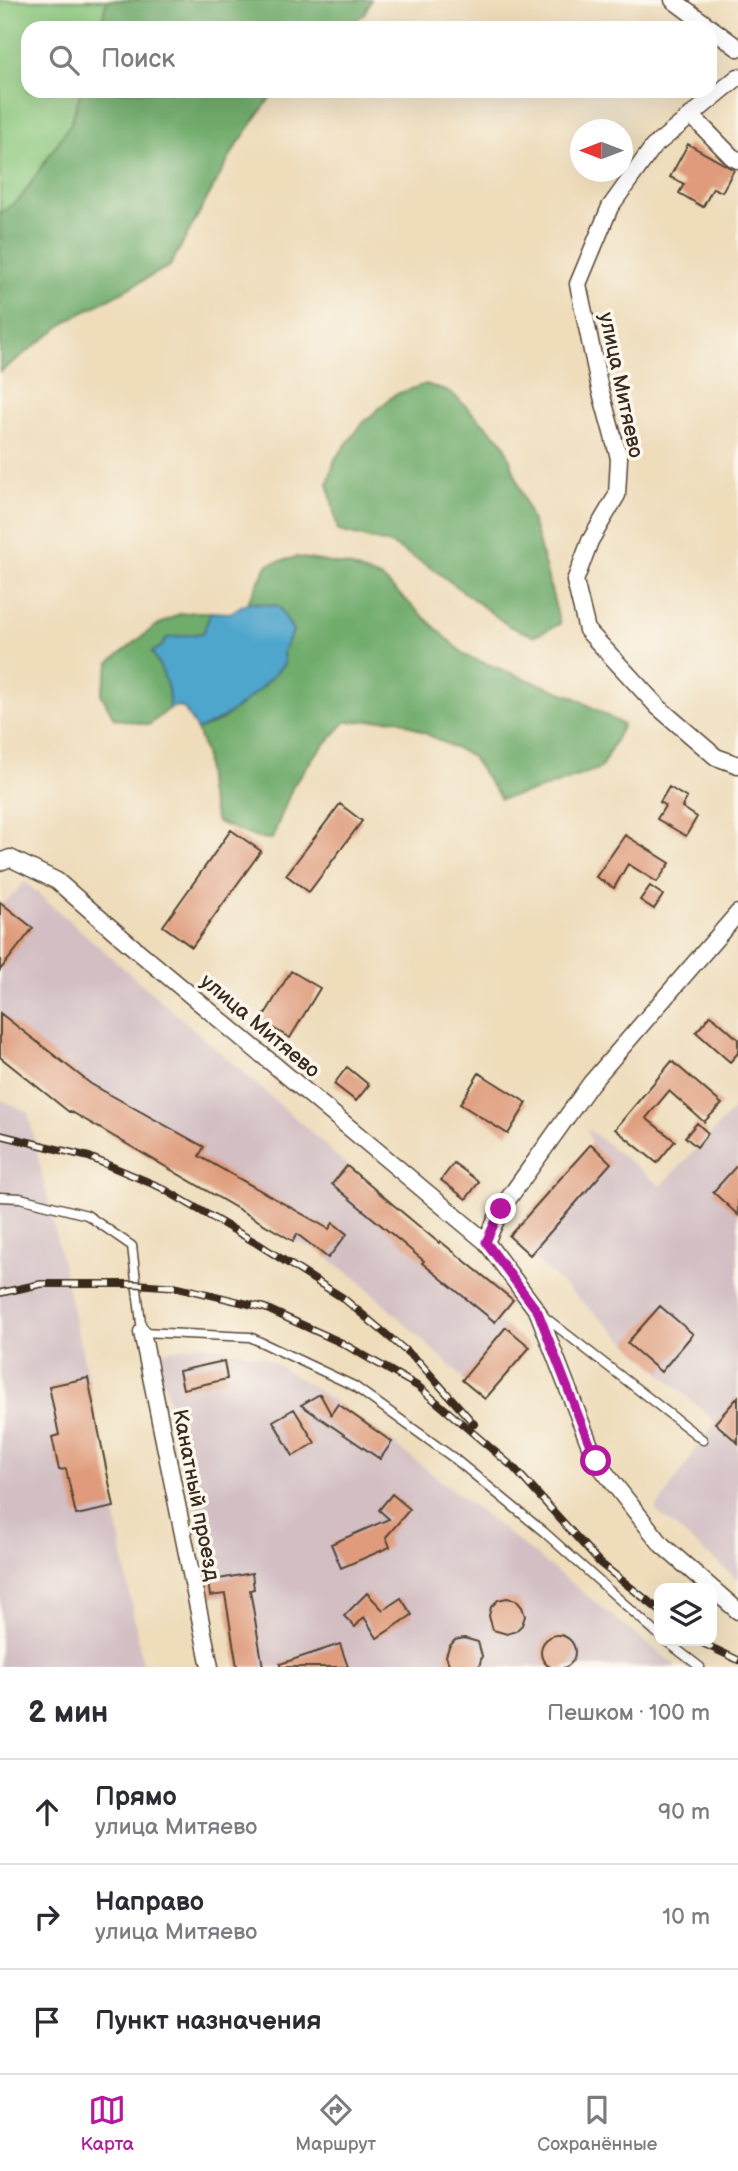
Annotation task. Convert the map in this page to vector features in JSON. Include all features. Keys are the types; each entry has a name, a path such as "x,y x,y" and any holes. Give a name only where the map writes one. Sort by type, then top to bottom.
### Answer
{"street":[{"path":"673,0 701,21"},
{"path":"717,32 738,48"},
{"name":"улица Митяево","path":"717,94 738,77"},
{"name":"улица Митяево","path":"711,98 653,147 610,207 578,284 600,390 619,458 617,495 590,541 575,581 587,630 658,708 716,757 738,765"},
{"path":"691,114 738,160"},
{"name":"улица Митяево","path":"0,862 10,858 57,881 486,1242 538,1312 596,1461 662,1545 738,1611"},
{"path":"486,1242 501,1209 592,1083 738,913"},
{"name":"Канатный проезд","path":"142,1332 209,1667"}],"lane":[{"path":"0,1197 20,1198 87,1215 132,1246 142,1332 250,1337 354,1386 455,1459 654,1631"},
{"path":"538,1312 703,1440"},
{"path":"673,1646 700,1667"}],"shaded area":[{"path":"25,882 347,1166 434,1239 513,1300 496,1322 530,1347 485,1399 355,1277 314,1248 293,1241 69,1112 0,1057 0,902 3,904"},
{"path":"0,1099 28,1112 88,1378 143,1667 0,1667"},
{"path":"738,1105 738,1580 655,1510 715,1422 509,1236 591,1144 587,1128 661,1186"},
{"path":"202,1344 264,1357 310,1385 392,1442 677,1667 237,1667 225,1597 210,1596 208,1581 214,1579 205,1535 156,1353"}],"green space":[{"path":"0,0 107,0 102,21 21,21 21,98 79,98 71,123 21,198 0,214"},
{"path":"107,0 371,0 364,14 355,21 102,21"},
{"path":"79,98 270,98 235,148 170,266 69,320 0,372 0,214 21,198 71,123"},
{"path":"426,384 452,393 504,443 536,533 560,624 534,636 509,626 436,571 391,544 338,531 328,483 335,459 363,423 394,395"},
{"path":"297,557 349,566 383,579 466,656 574,697 623,725 601,768 539,790 501,799 471,756 397,719 345,722 314,756 293,786 272,839 257,838 217,822 208,792 205,753 197,730 220,721 265,685 293,631 279,606 248,602 268,564"},
{"path":"211,612 204,633 189,636 152,652 167,686 169,709 149,725 114,718 101,694 110,662 154,627 179,614"}],"water":[{"path":"248,602 279,606 293,631 283,651 284,664 244,702 222,718 197,730 184,708 177,706 169,709 165,679 152,652 161,647 167,638 203,633 211,612 230,613"}],"building":[{"path":"688,144 734,170 722,192 713,188 703,207 679,193 684,184 670,177"},
{"path":"669,787 687,798 682,807 697,817 686,836 657,819 665,806 660,802"},
{"path":"340,804 362,821 309,892 286,875"},
{"path":"231,830 261,851 192,947 163,926"},
{"path":"625,835 670,863 657,882 628,864 614,888 596,877"},
{"path":"650,886 663,895 654,909 640,900"},
{"path":"0,902 33,928 0,970"},
{"path":"291,971 320,988 290,1038 261,1021"},
{"path":"0,1013 91,1084 204,1147 199,1156 329,1229 333,1223 347,1234 328,1258 297,1234 293,1241 69,1112 0,1057"},
{"path":"711,1015 738,1039 738,1053 730,1062 696,1032"},
{"path":"672,1061 722,1104 704,1122 669,1091 646,1118 675,1141 657,1163 615,1129"},
{"path":"347,1067 369,1085 356,1101 334,1084"},
{"path":"479,1073 527,1103 508,1134 460,1104"},
{"path":"697,1123 708,1133 697,1147 685,1137"},
{"path":"591,1144 611,1163 530,1255 509,1236"},
{"path":"454,1163 479,1182 466,1199 441,1180"},
{"path":"738,1164 738,1215 713,1192"},
{"path":"347,1166 439,1243 440,1241 513,1300 495,1322 422,1263 424,1261 332,1184"},
{"path":"660,1306 693,1334 661,1372 627,1343"},
{"path":"506,1327 530,1347 485,1399 462,1380"},
{"path":"224,1361 227,1379 183,1389 179,1371"},
{"path":"88,1378 114,1507 76,1515 66,1469 59,1470 52,1437 59,1435 49,1386"},
{"path":"320,1394 331,1414 338,1404 392,1442 380,1459 301,1405"},
{"path":"738,1397 738,1443 715,1423"},
{"path":"294,1409 315,1443 293,1456 273,1421"},
{"path":"392,1494 410,1509 386,1537 390,1547 341,1568 331,1544 389,1519 379,1510"},
{"path":"252,1573 254,1589 250,1590 263,1667 237,1667 225,1594 210,1596 208,1581"},
{"path":"367,1593 383,1610 401,1598 412,1615 377,1638 364,1617 355,1627 344,1616"},
{"path":"498,1600 516,1600 525,1616 516,1631 507,1634 493,1630 489,1616 491,1607"},
{"path":"551,1636 565,1636 574,1645 574,1659 566,1667 550,1667 542,1659 542,1645"},
{"path":"464,1638 478,1642 482,1656 479,1667 450,1667 446,1656 449,1647 455,1640"},
{"path":"340,1644 348,1667 280,1667 280,1664"}],"railway":[{"path":"0,1135 89,1157 160,1187 258,1244 343,1298 419,1362 474,1424"},
{"path":"0,1293 41,1284 178,1287 265,1308 342,1343 419,1387 514,1468 600,1563 654,1606"},
{"path":"709,1646 738,1660"}],"route":[{"path":"501,1209 486,1242 538,1312 596,1461"}]}
